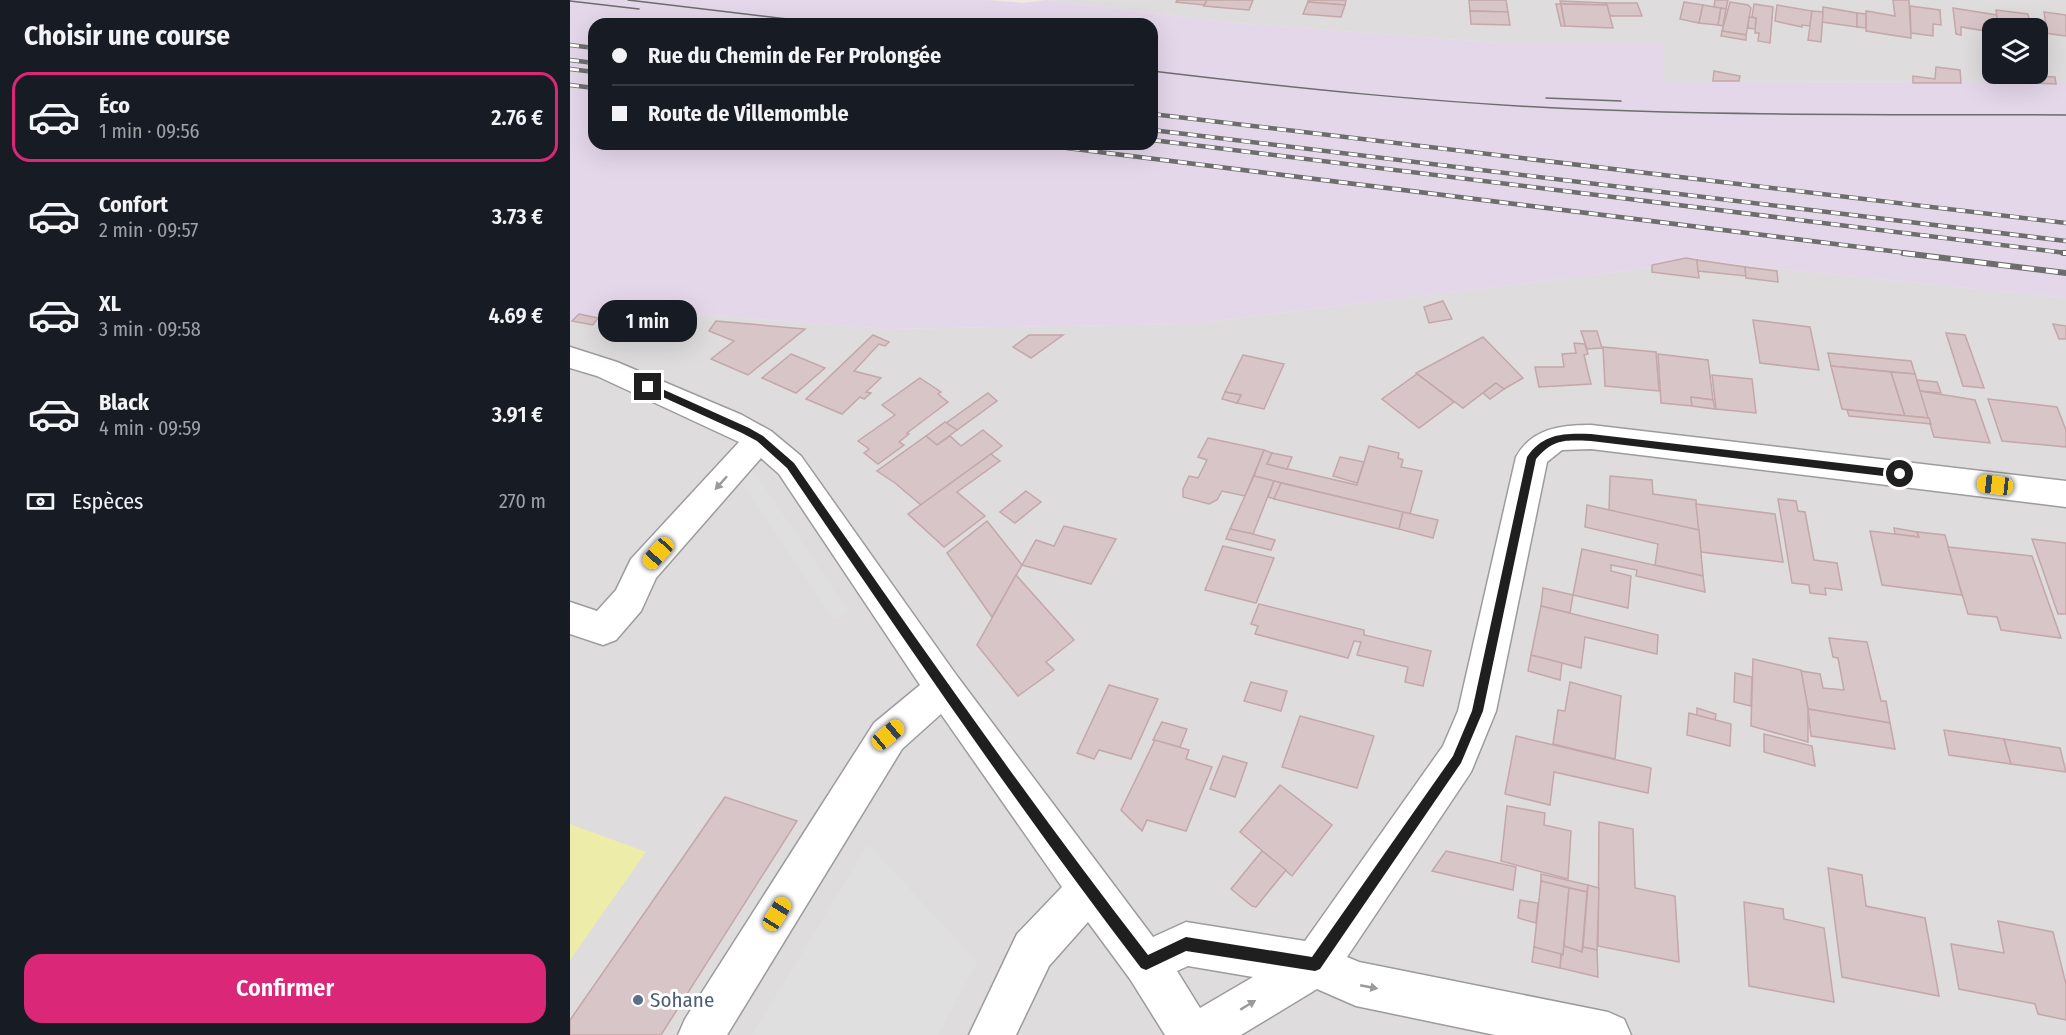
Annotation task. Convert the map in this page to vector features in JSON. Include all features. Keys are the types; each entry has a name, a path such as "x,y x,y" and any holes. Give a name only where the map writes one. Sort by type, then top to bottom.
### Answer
{"street":[{"path":"570,357 607,369 731,423 760,439 790,465 944,688 1089,889 1146,963 1191,1035"},
{"path":"1198,1035 1315,964 1457,759 1478,711 1532,457 1544,444 1561,437 1591,437 2066,494"},
{"path":"570,618 603,628 629,600 643,569 760,439"},
{"path":"701,1035 888,735 944,688"},
{"path":"992,1035 1033,950 1089,889"},
{"path":"1146,963 1186,944 1315,964 1356,984 1608,1035"}],"shaded area":[{"path":"570,0 988,0 1023,3 1046,0 1236,23 1511,44 1664,44 1664,81 1982,82 1982,84 2066,82 2066,298 1706,261 1190,324 886,329 614,308 595,326 570,320"},
{"path":"1046,0 2066,0 2066,82 2048,82 2048,18 1982,18 1982,82 1664,81 1664,44 1511,44 1236,23"},
{"path":"1706,261 2066,298 2066,1035 570,1035 570,320 595,326 613,308 886,329 1190,324"},
{"path":"752,468 848,611 834,620 738,476"},
{"path":"868,844 977,962 938,1035 752,1035"}],"green space":[{"path":"570,824 646,852 570,960"}],"building":[{"path":"1177,0 1207,0 1204,5 1176,2"},
{"path":"1207,0 1253,0 1249,10 1204,6"},
{"path":"1308,0 1346,0 1345,5 1308,2"},
{"path":"1469,0 1506,0 1508,12 1470,11"},
{"path":"1715,0 1728,0 1726,9 1714,7"},
{"path":"1893,0 1909,0 1911,38 1866,31 1866,11 1895,16"},
{"path":"1560,1 1606,3 1607,5 1561,4"},
{"path":"1308,2 1345,5 1341,17 1303,14"},
{"path":"1684,2 1703,5 1699,23 1680,19"},
{"path":"1730,2 1748,5 1751,8 1746,35 1722,31"},
{"path":"1606,3 1637,3 1642,16 1610,16"},
{"path":"1556,4 1561,4 1565,26 1561,26"},
{"path":"1561,4 1607,5 1613,28 1565,26"},
{"path":"1754,4 1773,7 1770,43 1758,41 1759,33 1755,33 1756,18 1752,17"},
{"path":"1703,5 1721,8 1718,25 1699,23"},
{"path":"1777,5 1812,11 1810,26 1802,25 1802,27 1775,21"},
{"path":"1910,6 1940,10 1941,25 1933,24 1933,36 1911,33"},
{"path":"1823,7 1857,13 1857,27 1822,22"},
{"path":"1721,8 1726,9 1723,26 1718,25"},
{"path":"1953,8 1997,15 1997,18 1982,18 1982,30 1961,27 1961,35 1956,34"},
{"path":"1996,10 2028,14 2029,18 1997,18"},
{"path":"1470,11 1508,12 1510,25 1471,24"},
{"path":"1812,11 1823,12 1821,42 1808,40"},
{"path":"2044,12 2066,15 2066,36 2048,33 2048,18 2045,18"},
{"path":"1857,13 1866,14 1866,28 1857,27"},
{"path":"1749,17 1756,18 1755,29 1748,28"},
{"path":"1722,31 1746,35 1746,40 1721,36"},
{"path":"1936,67 1960,70 1961,83 1913,83 1913,76 1935,79"},
{"path":"1714,71 1740,76 1739,81 1713,81"},
{"path":"2048,77 2055,77 2056,84 2048,84"},
{"path":"1686,258 1697,260 1699,278 1652,272 1652,265"},
{"path":"1697,260 1745,267 1746,276 1698,271"},
{"path":"1745,267 1777,271 1778,282 1746,278"},
{"path":"1443,301 1452,319 1429,323 1424,307"},
{"path":"579,314 598,318 593,325 572,321"},
{"path":"1753,320 1810,327 1819,370 1760,363"},
{"path":"716,321 805,329 748,375 711,359 734,341 709,331"},
{"path":"2053,324 2066,326 2066,339 2059,339"},
{"path":"1581,331 1597,331 1602,348 1587,349"},
{"path":"1946,333 1965,335 1984,388 1963,386"},
{"path":"873,335 889,342 885,346 879,344 854,371 881,378 866,392 871,393 864,399 860,397 842,414 806,399"},
{"path":"1029,335 1063,335 1031,358 1013,347"},
{"path":"1483,337 1523,378 1504,389 1496,383 1463,408 1416,373"},
{"path":"1574,343 1585,344 1588,354 1584,355 1591,384 1539,387 1535,367 1564,367 1562,354 1576,353"},
{"path":"1603,347 1656,352 1659,391 1605,386"},
{"path":"1828,353 1911,361 1915,374 1831,366"},
{"path":"791,354 825,368 796,393 762,378"},
{"path":"1658,354 1708,360 1713,400 1691,397 1692,406 1661,403"},
{"path":"1243,355 1284,364 1264,409 1237,403 1241,395 1225,392"},
{"path":"1831,366 1891,372 1905,416 1842,409"},
{"path":"1891,372 1915,374 1929,418 1905,416"},
{"path":"1417,374 1454,402 1419,428 1382,399"},
{"path":"1712,375 1752,379 1756,413 1716,409"},
{"path":"920,378 941,392 938,394 948,402 907,433 909,434 899,442 904,445 878,464 864,453 869,449 858,441 895,415 882,405"},
{"path":"1917,380 1937,382 1941,393 1920,391"},
{"path":"1496,383 1504,389 1490,399 1483,393"},
{"path":"1920,391 1975,400 1990,443 1934,437"},
{"path":"1225,392 1241,395 1237,403 1222,399"},
{"path":"988,393 997,401 957,430 946,423"},
{"path":"1691,397 1713,400 1715,409 1692,406"},
{"path":"1988,399 2057,407 2066,430 2066,447 2002,441"},
{"path":"1847,410 1929,418 1931,424 1849,416"},
{"path":"945,422 957,430 937,445 926,436"},
{"path":"983,430 1002,446 921,505 877,471 926,436 937,445 950,436 961,446"},
{"path":"1208,438 1264,450 1245,496 1222,491 1217,500 1209,504 1183,497 1183,489 1189,476 1198,478 1207,460 1198,457"},
{"path":"1369,446 1399,453 1398,458 1403,460 1401,467 1422,471 1410,514 1254,476 1264,450 1272,453 1267,464 1357,485"},
{"path":"1272,453 1292,457 1287,469 1267,464"},
{"path":"991,454 1000,461 957,492 985,516 944,547 908,514"},
{"path":"1340,457 1364,462 1357,483 1333,476"},
{"path":"1254,476 1274,481 1253,534 1230,529"},
{"path":"1610,476 1652,480 1653,494 1696,500 1699,530 1609,511"},
{"path":"1274,481 1281,483 1275,499 1268,497"},
{"path":"1281,483 1403,512 1399,529 1274,499"},
{"path":"1026,491 1041,502 1015,523 1000,512"},
{"path":"1778,499 1796,501 1798,511 1805,512 1814,560 1837,563 1842,590 1825,588 1826,595 1810,593 1809,585 1792,583"},
{"path":"1696,504 1775,514 1783,562 1701,552"},
{"path":"1587,505 1699,530 1703,576 1655,565 1658,544 1585,527"},
{"path":"1403,512 1438,520 1433,538 1399,529"},
{"path":"987,521 1022,565 992,617 947,553"},
{"path":"1064,526 1116,539 1091,584 1022,565 1036,540 1054,546"},
{"path":"1894,528 1917,532 1919,537 1895,534"},
{"path":"1230,529 1275,540 1271,550 1226,539"},
{"path":"1870,531 1919,537 1917,532 1945,535 1962,595 1882,585"},
{"path":"2032,539 2066,543 2066,614 2058,614"},
{"path":"1223,546 1274,558 1256,603 1205,590"},
{"path":"1948,547 2032,556 2061,638 2001,630 1997,617 1968,614"},
{"path":"1582,549 1703,576 1705,592 1636,576 1637,570 1611,565 1611,571 1631,576 1628,608 1573,595"},
{"path":"1016,575 1074,640 1046,662 1054,670 1018,696 977,645"},
{"path":"1543,588 1573,595 1570,613 1541,606"},
{"path":"1259,604 1364,630 1364,635 1431,651 1423,686 1405,682 1408,667 1357,655 1361,642 1354,641 1348,658 1255,634 1258,626 1251,624"},
{"path":"1541,606 1658,635 1657,654 1585,637 1581,668 1531,655"},
{"path":"1829,638 1867,642 1881,701 1886,701 1890,723 1808,709 1801,671 1820,674 1823,688 1844,690 1838,658 1833,657"},
{"path":"1531,655 1562,663 1560,680 1528,671"},
{"path":"1753,659 1801,670 1808,709 1808,742 1751,726"},
{"path":"1735,673 1752,677 1751,706 1734,702"},
{"path":"1251,682 1287,691 1281,711 1244,701"},
{"path":"1570,682 1621,696 1615,759 1553,744 1558,710 1565,711"},
{"path":"1109,685 1158,699 1131,759 1099,750 1094,759 1077,753"},
{"path":"1697,708 1716,714 1715,721 1697,716"},
{"path":"1808,709 1890,723 1895,749 1811,736"},
{"path":"1689,713 1731,724 1730,746 1687,735"},
{"path":"1300,716 1374,736 1357,788 1282,767"},
{"path":"1162,722 1187,729 1180,747 1153,740"},
{"path":"1944,730 2004,739 2011,764 1949,755"},
{"path":"1764,734 1812,746 1815,766 1764,752"},
{"path":"1516,736 1651,768 1648,793 1554,772 1550,805 1505,794"},
{"path":"2004,739 2060,748 2066,772 2011,764"},
{"path":"1155,740 1189,750 1186,759 1212,767 1186,831 1147,820 1142,831 1121,810"},
{"path":"1223,756 1247,763 1235,797 1210,789"},
{"path":"1280,785 1332,825 1292,876 1240,832"},
{"path":"725,797 797,821 661,1035 570,1035 570,1020"},
{"path":"1507,806 1545,813 1544,825 1571,831 1568,879 1501,861"},
{"path":"1599,822 1633,829 1635,888 1675,896 1679,962 1598,946"},
{"path":"1262,851 1286,870 1256,907 1231,889"},
{"path":"1446,851 1516,867 1513,890 1432,871"},
{"path":"1828,868 1862,875 1866,906 1925,918 1939,996 1842,977"},
{"path":"1541,874 1588,885 1587,892 1541,881"},
{"path":"1541,881 1569,888 1563,955 1534,947"},
{"path":"1588,885 1599,888 1597,950 1583,947"},
{"path":"1569,888 1587,892 1582,952 1564,946"},
{"path":"1520,900 1538,903 1536,923 1518,918"},
{"path":"1744,902 1783,909 1784,919 1824,928 1834,1002 1749,986"},
{"path":"1998,921 2053,932 2066,984 2066,1020 2038,1014 2035,1004 1959,989 1951,944 2004,953"},
{"path":"1564,946 1582,952 1583,947 1597,950 1598,977 1560,968"},
{"path":"1534,947 1561,954 1560,968 1532,962"}],"tram line":[{"path":"628,0 780,18"},
{"path":"570,1 639,9"},
{"path":"1158,72 1365,94 1578,109 1761,114 2066,115"},
{"path":"1546,98 1621,101"}],"railway":[{"path":"570,45 588,47"},
{"path":"570,60 588,62"},
{"path":"570,69 588,71"},
{"path":"570,85 588,87"},
{"path":"1158,115 2066,223"},
{"path":"1158,131 2066,241"},
{"path":"1158,141 2066,253 2063,253"},
{"path":"1083,150 1915,254"},
{"path":"1903,253 2066,273"}],"place":[{"name":"Sohane","path":"638,1000"}],"route":[{"path":"648,387 731,423 760,439 790,465 944,688 1089,889 1146,963 1186,944 1315,964 1457,759 1478,711 1532,457 1544,444 1561,437 1591,437 1900,474"}]}
